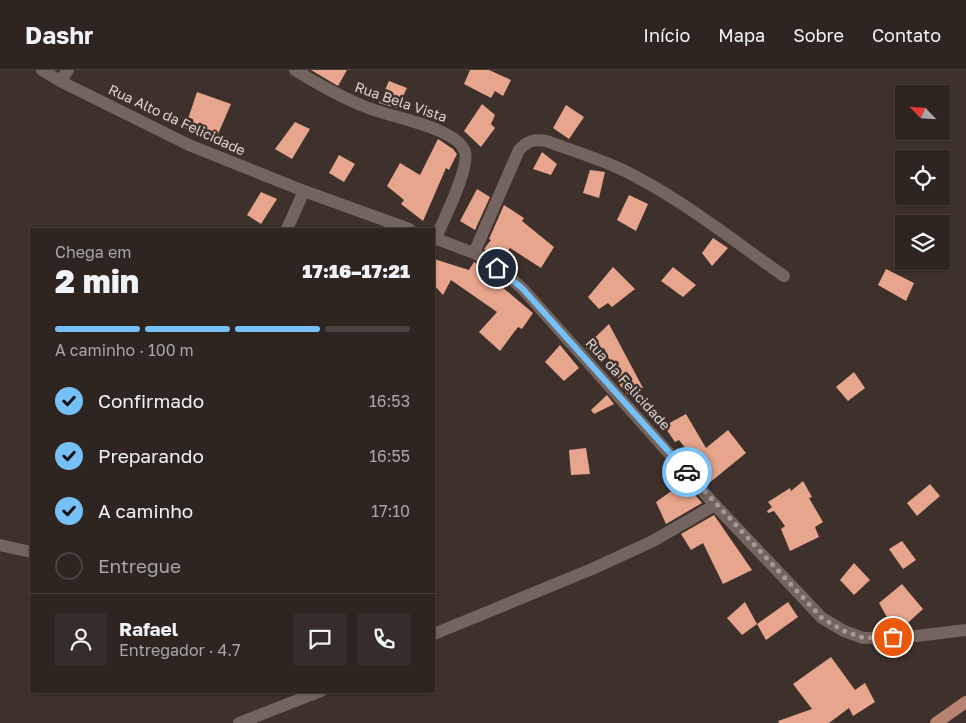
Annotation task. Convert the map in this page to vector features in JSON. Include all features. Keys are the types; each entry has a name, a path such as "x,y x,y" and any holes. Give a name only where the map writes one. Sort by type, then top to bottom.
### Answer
{"main road":[{"path":"936,723 966,702"}],"street":[{"name":"Rua Alto da Felicidade","path":"42,70 60,81 189,145 304,191 406,228"},
{"path":"60,81 68,70"},
{"name":"Rua Bela Vista","path":"294,70 331,93 368,108 429,126 451,136 460,143 465,152 466,162 462,176 435,238"},
{"path":"474,253 519,150 529,142 536,140 546,141 620,169 656,189 784,276"},
{"path":"286,228 304,191"},
{"name":"Rua da Felicidade","path":"435,238 489,261 522,288 715,505 822,618 844,631 864,638 908,637 966,630"},
{"path":"435,634 601,565 653,541 715,505"},
{"path":"0,545 30,552"},
{"path":"239,723 316,693"}],"building":[{"path":"311,70 347,70 338,86"},
{"path":"470,70 489,70 511,80 503,96 495,91 491,98 464,84"},
{"path":"389,81 407,88 397,108 379,103"},
{"path":"197,92 231,104 215,141 185,128"},
{"path":"482,104 495,115 491,124 495,128 481,147 464,131"},
{"path":"566,105 584,117 569,139 553,128"},
{"path":"295,122 310,129 292,159 275,149"},
{"path":"438,139 457,154 449,170 446,168 423,221 401,204 404,200 387,186 400,163 420,175"},
{"path":"542,152 557,164 551,175 533,169"},
{"path":"339,155 355,164 344,182 329,173"},
{"path":"590,170 605,172 599,198 583,193"},
{"path":"477,189 490,197 475,230 460,221"},
{"path":"261,192 277,199 261,224 247,215"},
{"path":"629,195 648,204 636,231 617,220"},
{"path":"504,205 524,218 522,221 554,247 541,268 510,248 501,261 484,249 491,240 489,239"},
{"path":"713,238 728,248 712,266 702,253"},
{"path":"435,259 469,270 474,262 492,274 490,277 533,313 522,329 518,327 500,351 479,332 497,312 451,280 443,295 435,286"},
{"path":"613,267 635,289 612,307 608,303 599,309 588,297"},
{"path":"673,267 696,285 683,297 661,281"},
{"path":"886,269 914,283 906,301 878,285"},
{"path":"609,324 643,388 629,396 617,382 619,381 604,348 594,357 585,347"},
{"path":"560,345 579,368 564,381 545,362"},
{"path":"854,372 865,388 848,401 836,387"},
{"path":"607,395 614,404 594,414 591,410"},
{"path":"686,414 706,448 728,430 746,453 708,484 697,473 702,469 679,440 675,442 664,426"},
{"path":"586,448 590,474 571,475 569,450"},
{"path":"803,481 812,497 809,498 823,522 815,527 819,537 790,551 781,529 785,526 774,511 768,513 767,511 772,507 768,502 790,488 791,491"},
{"path":"684,482 702,503 666,524 656,502"},
{"path":"930,484 940,496 917,516 907,503"},
{"path":"714,515 752,570 723,584 703,543 691,550 681,534"},
{"path":"902,541 916,560 903,569 889,549"},
{"path":"854,563 870,580 854,595 840,580"},
{"path":"902,584 923,609 902,628 893,628 879,603"},
{"path":"745,602 757,624 742,635 727,618"},
{"path":"788,602 798,617 766,640 757,624"},
{"path":"831,657 855,690 865,683 875,702 853,716 849,708 829,723 779,723 778,721 812,709 793,684"}],"way so far":[{"path":"687,472 715,505 822,618 844,631 864,638 893,637"}],"route":[{"path":"497,268 522,288 579,354 687,472"}]}
